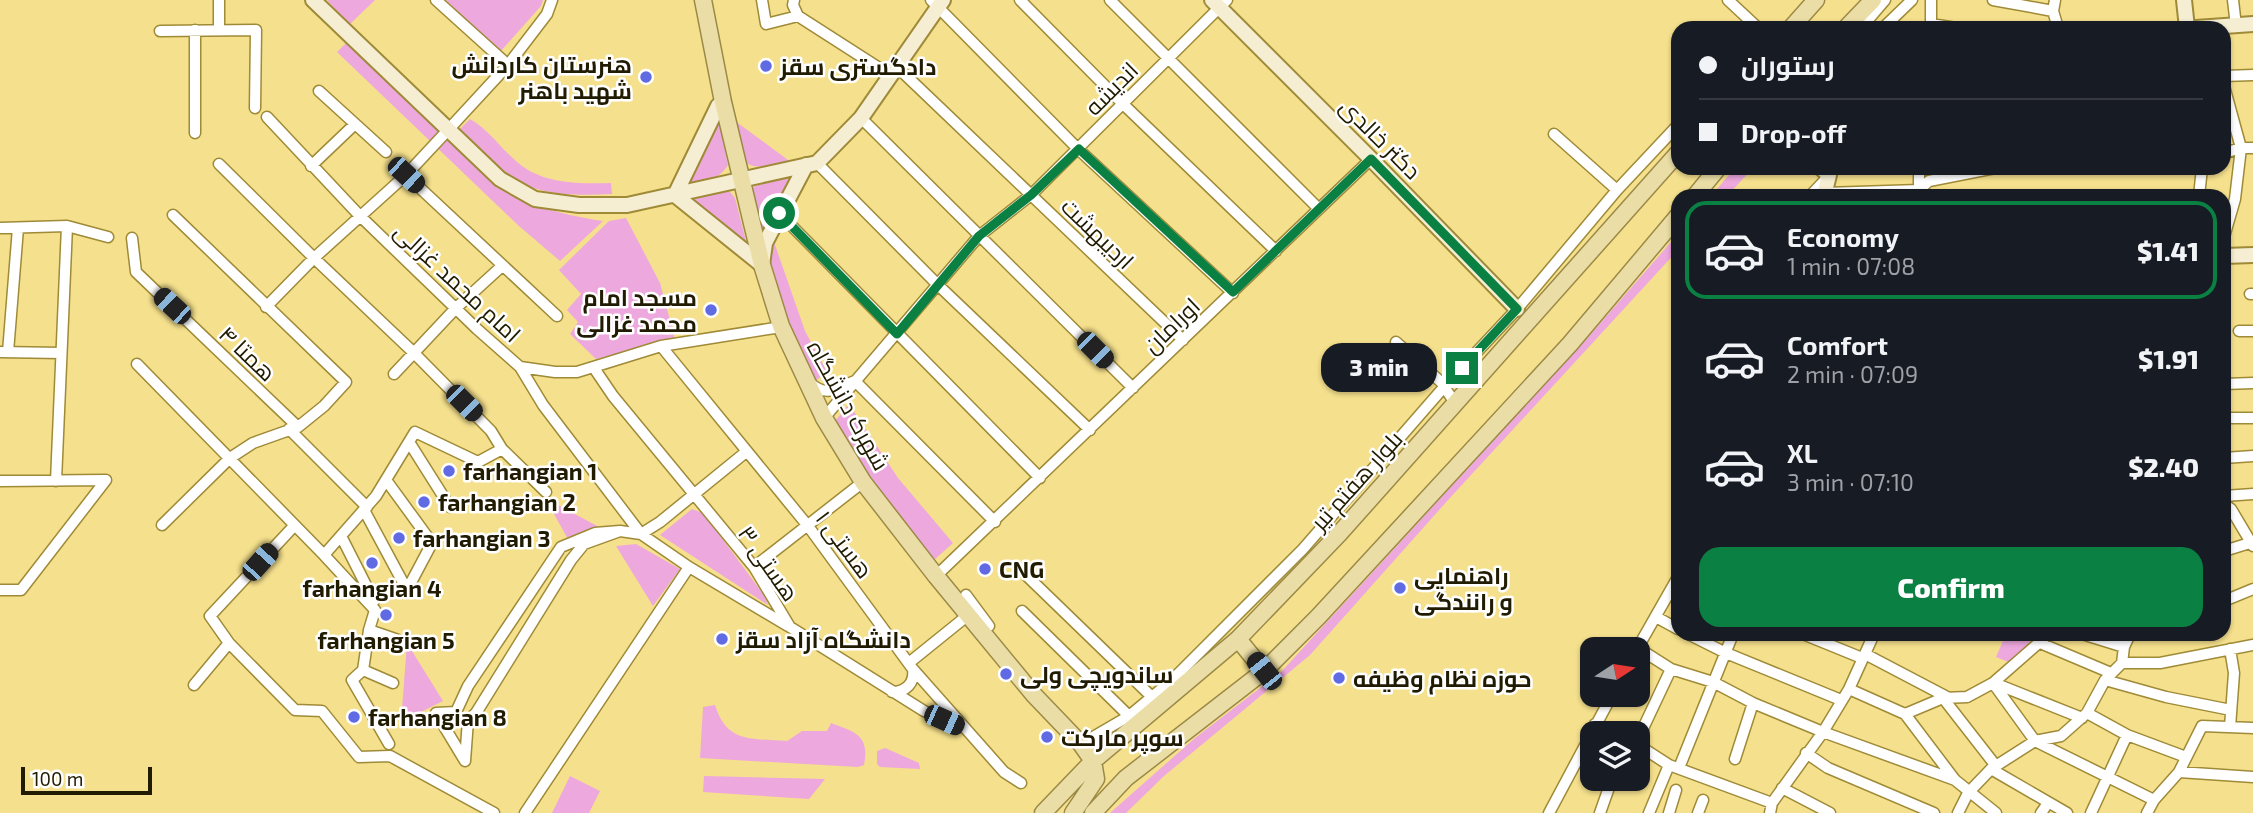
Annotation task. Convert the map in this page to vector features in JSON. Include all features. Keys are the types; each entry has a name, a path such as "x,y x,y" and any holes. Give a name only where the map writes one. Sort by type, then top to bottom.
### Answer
{"main road":[{"path":"313,0 500,179 536,199 579,205 627,205 811,164"},
{"path":"675,195 720,104 696,0"},
{"name":"شهرک دانشگاه","path":"703,0 720,104 758,263 778,328 824,418 861,484 936,576 965,618 1093,761"},
{"path":"1797,21 1816,0"},
{"path":"1853,21 1873,0"},
{"path":"2183,0 2186,21"},
{"path":"675,195 758,263 779,213 811,164 860,118 938,2"},
{"name":"دکتر خالدی","path":"1219,2 1517,309"},
{"path":"2231,26 2253,23"},
{"name":"بلوار هفتم تیر","path":"1043,813 1093,761 1238,639 1339,534 1671,161"},
{"path":"1701,189 1712,175"},
{"path":"1093,813 1126,778 1264,671 1318,617 1570,344 1671,224"},
{"path":"2231,256 2253,255"},
{"path":"778,328 823,428 861,484 965,618 1078,755 1076,779"},
{"path":"1238,639 1264,671"},
{"path":"1073,813 1096,779 1093,761"}],"street":[{"path":"219,0 219,30"},
{"path":"436,0 508,65"},
{"path":"266,307 359,215 406,175 448,130 508,65 547,14 552,0"},
{"path":"762,0 766,24 798,16 793,5 794,0"},
{"path":"1020,0 1123,104 1276,251"},
{"path":"1110,0 1319,209"},
{"path":"1728,0 1750,21"},
{"path":"1867,21 1885,0"},
{"path":"1890,21 1912,0"},
{"path":"1931,0 1931,21"},
{"path":"1993,0 2053,11"},
{"path":"2055,0 2053,11 2056,21"},
{"path":"2233,0 2236,26"},
{"path":"938,2 1079,149 1233,292"},
{"name":"اندیشه","path":"824,418 979,236 1031,195 1079,149 1219,2"},
{"name":"اردیبهشت","path":"798,16 893,70 1031,195 1183,340"},
{"path":"195,30 195,133"},
{"path":"160,31 256,30 255,108"},
{"path":"2231,76 2253,75"},
{"path":"319,91 386,152"},
{"path":"2231,112 2241,148 2231,213"},
{"name":"امام محمد غزالی","path":"267,117 359,215 520,367 577,372 661,346 778,328"},
{"path":"860,118 1133,388"},
{"path":"311,166 354,125"},
{"path":"1077,741 1129,716 1171,681 1303,549 1444,387 1517,309 1617,190 1671,132"},
{"path":"1554,134 1617,190"},
{"path":"2231,151 2253,148"},
{"name":"اورامان","path":"936,576 1371,159"},
{"path":"219,164 491,430 502,449 546,492"},
{"path":"811,164 1090,430"},
{"path":"406,175 557,316"},
{"path":"1922,189 1929,181 1950,175"},
{"path":"779,213 1040,478"},
{"path":"162,525 230,458 253,443 294,428 324,406 346,382 173,215"},
{"path":"56,481 67,226"},
{"path":"0,229 67,226 108,237"},
{"path":"18,228 4,352 61,354"},
{"name":"همتا ۴","path":"132,238 136,272 294,428 366,508 407,590 432,544 386,480"},
{"path":"394,374 456,308 502,266"},
{"path":"2239,331 2253,331"},
{"path":"1396,342 1444,387 1455,403"},
{"name":"هستی ۱","path":"661,346 808,526 911,665 1004,772 1021,783"},
{"path":"137,364 375,610 363,670 352,680 389,744"},
{"path":"520,367 543,405 641,534 790,627"},
{"name":"هستی ۳","path":"594,368 613,396 754,567 790,627 924,711 964,729"},
{"path":"807,381 819,391 827,392 855,381 995,522"},
{"path":"2231,384 2253,383"},
{"path":"2231,418 2253,418"},
{"path":"324,555 366,508 415,432 478,463 502,449"},
{"path":"409,442 450,507"},
{"path":"468,720 458,718 456,712 468,686 561,547 595,533 620,531 641,534 660,522 746,452"},
{"path":"2231,458 2253,456"},
{"path":"0,481 106,480 21,590 0,590"},
{"path":"754,567 861,484"},
{"path":"2231,496 2253,494"},
{"path":"2231,509 2252,543 2231,549"},
{"path":"294,526 210,616 229,643 295,710 322,711 359,757 390,756 494,813"},
{"path":"456,712 436,713 465,761 468,720 479,709 571,560 584,544 620,531"},
{"path":"341,536 374,601"},
{"path":"526,813 690,567"},
{"path":"1027,576 1152,696"},
{"path":"2231,598 2253,589"},
{"path":"1645,637 1671,590"},
{"path":"966,595 989,626"},
{"path":"1022,611 1129,716"},
{"path":"1656,617 1671,625"},
{"path":"892,692 900,692 909,685 913,677 911,665 965,618"},
{"path":"369,630 398,640"},
{"path":"1702,641 1840,700"},
{"path":"1649,813 1674,766 1730,641"},
{"path":"1822,641 1863,656 1945,698 1993,767 2067,813"},
{"path":"1650,753 1674,766 1771,808 1849,689 1870,641"},
{"path":"2105,641 2124,647"},
{"path":"1958,813 1968,793 1993,767 2035,741 2061,736 2084,716 2108,677 2122,663 2127,641"},
{"path":"194,685 229,643"},
{"path":"1905,714 1945,698 1967,697 1993,683 2040,643 2108,677 2166,697 2231,710"},
{"path":"2122,663 2160,663 2253,645"},
{"path":"2230,649 2234,673 2230,727"},
{"path":"1650,656 1671,668 1713,682 1753,703 1823,732 1955,780"},
{"path":"1646,721 1671,668"},
{"path":"363,670 393,683"},
{"path":"1993,683 2186,757"},
{"path":"1993,683 2035,741 2154,800"},
{"path":"1849,689 1905,714 1955,780 1996,813"},
{"path":"1735,759 1753,703"},
{"path":"2147,813 2154,800 2179,772 2202,726 2253,728"},
{"path":"2091,813 2127,734"},
{"path":"1549,813 1580,753"},
{"path":"1806,754 1828,768 1934,813"},
{"path":"2179,772 2253,777"},
{"path":"1782,788 1830,813"},
{"path":"1670,813 1676,790"},
{"path":"1600,813 1608,791"},
{"path":"1698,813 1703,800"},
{"path":"2041,813 2048,803"}],"shaded area":[{"path":"327,0 375,0 349,25"},
{"path":"446,0 543,0 541,6 500,52"},
{"path":"346,43 487,176 501,186 542,207 603,221 560,261 519,226 337,52"},
{"path":"718,117 728,165 715,178 685,186"},
{"path":"731,118 792,163 762,167 746,163 738,148"},
{"path":"470,119 532,172 565,182 611,183 612,194 558,193 518,182 493,166 458,131"},
{"path":"1729,175 1746,175 1734,189 1717,189"},
{"path":"792,176 761,237 750,191 755,186"},
{"path":"725,191 735,198 746,241 745,248 687,201"},
{"path":"626,218 660,283 675,339 596,359 570,334 578,322 567,310 581,294 559,270 609,221"},
{"path":"773,239 805,331 827,372 815,381 788,326 765,261"},
{"path":"1671,242 1671,258 1310,655 1164,776 1126,813 1110,813 1195,738 1282,671 1583,343"},
{"path":"849,404 898,478 953,543 934,560 882,493 835,421"},
{"path":"545,498 599,527 568,539"},
{"path":"692,509 703,513 764,595 768,605 660,535"},
{"path":"636,544 680,569 653,606 616,546"},
{"path":"2003,641 2031,641 2011,663 1996,657"},
{"path":"407,643 443,701 401,722"},
{"path":"715,705 726,727 752,739 787,741 802,731 827,731 831,723 847,729 863,741 864,765 858,767 700,758 703,707"},
{"path":"885,748 919,763 920,769 880,767 877,764 877,751"},
{"path":"570,776 600,791 589,813 552,813"},
{"path":"704,776 825,779 809,799 703,792"}],"place":[{"name":"دادگستری سقز","path":"766,66"},
{"name":"هنرستان کاردانش شهید باهنر","path":"646,77"},
{"name":"مسجد امام محمد غزالی","path":"711,310"},
{"name":"farhangian 1","path":"449,471"},
{"name":"farhangian 2","path":"424,502"},
{"name":"farhangian 3","path":"399,538"},
{"name":"farhangian 4","path":"372,563"},
{"name":"CNG","path":"985,569"},
{"name":"راهنمایی و رانندگی","path":"1400,588"},
{"name":"farhangian 5","path":"386,615"},
{"name":"دانشگاه آزاد سقز","path":"722,639"},
{"name":"ساندویچی ولی","path":"1006,674"},
{"name":"حوزه نظام وظیفه","path":"1339,678"},
{"name":"farhangian 8","path":"354,717"},
{"name":"سوپر مارکت","path":"1047,737"}],"route":[{"path":"779,213 897,334 979,236 1031,195 1079,149 1233,292 1371,159 1517,309 1462,368"}]}
